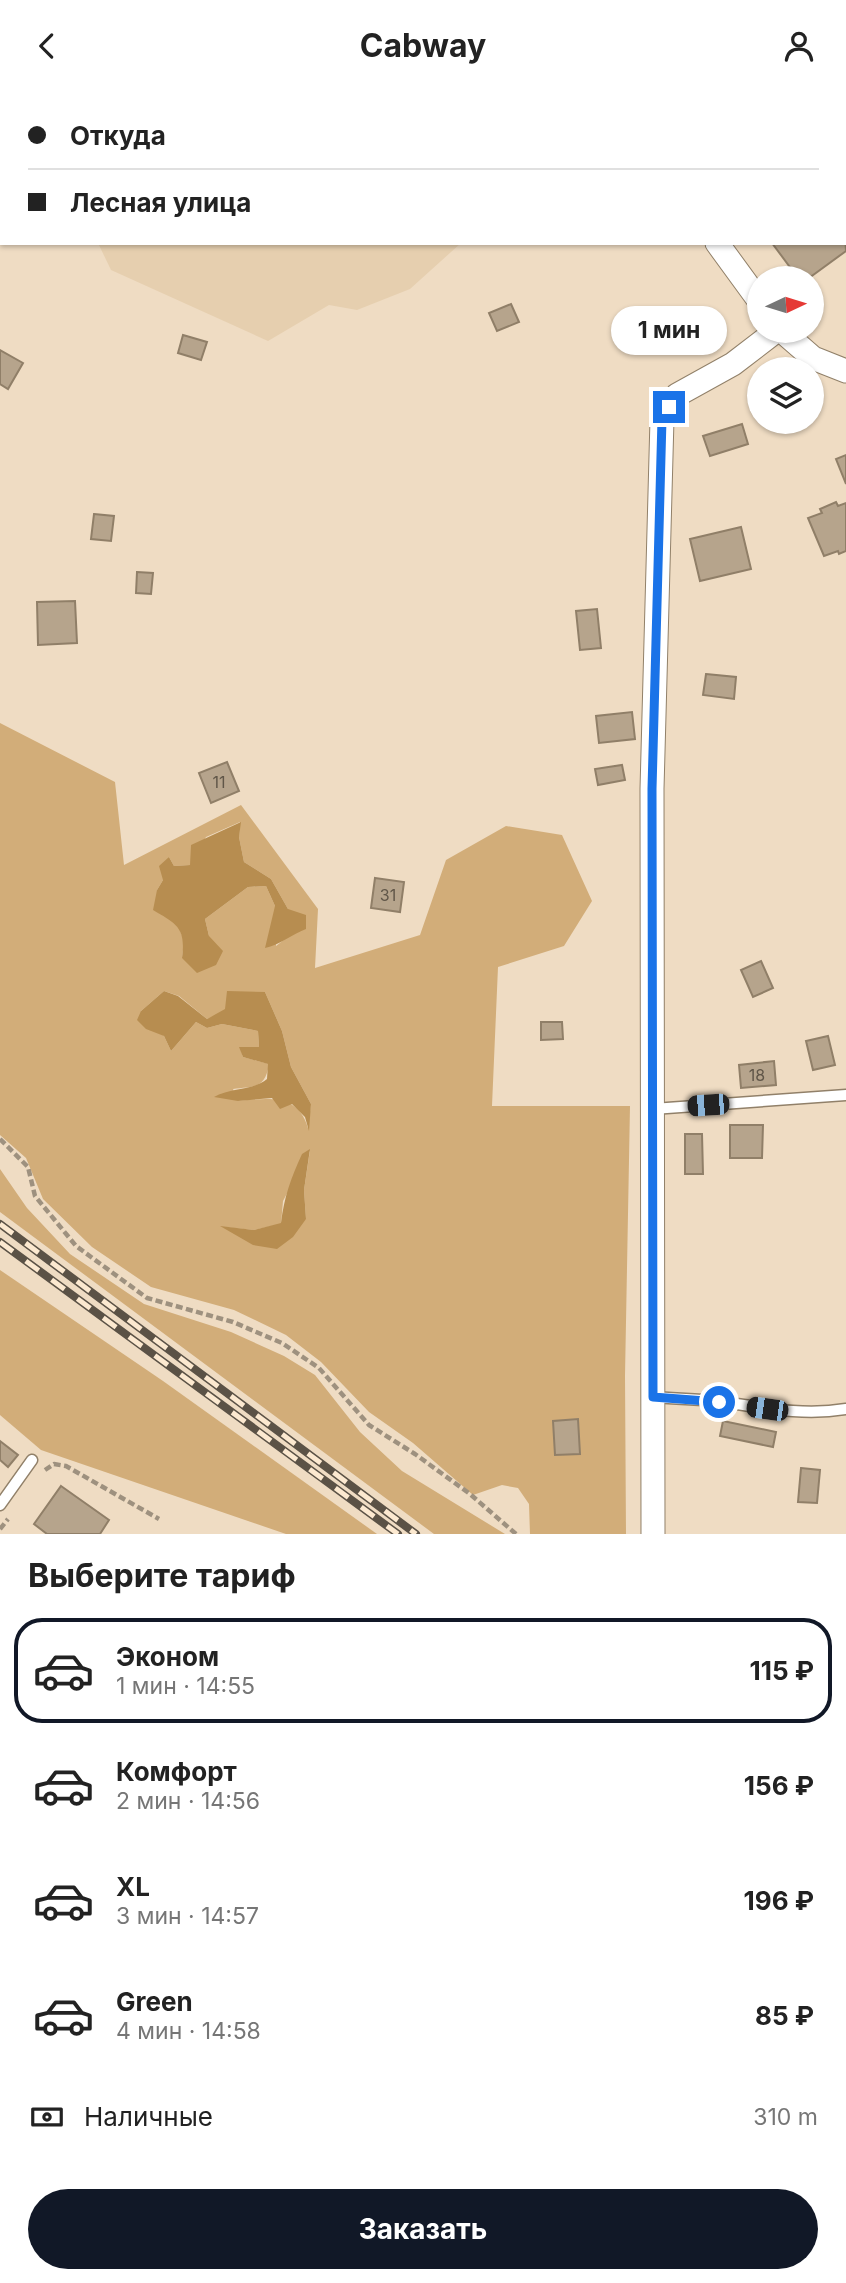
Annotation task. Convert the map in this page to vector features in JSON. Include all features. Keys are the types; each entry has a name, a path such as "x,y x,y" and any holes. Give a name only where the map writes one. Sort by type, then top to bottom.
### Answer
{"street":[{"path":"718,245 747,284"},
{"path":"653,1534 652,789 662,419 677,395 733,363 760,343"},
{"path":"796,343 813,358 846,371"}],"lane":[{"path":"653,1109 846,1095"},
{"path":"653,1397 719,1402 791,1412 824,1413 846,1409"},
{"path":"0,1505 32,1460"}],"path":[{"path":"0,1139 28,1167 35,1196 76,1246 147,1298 233,1322 282,1343 318,1368 369,1425 470,1494 516,1534"},
{"path":"43,1471 54,1464 66,1466 159,1519"},
{"path":"0,1529 14,1510"}],"shaded area":[{"path":"99,245 459,245 410,289 357,310 329,305 268,341 111,270"},
{"path":"0,723 115,782 124,865 241,805 318,909 315,968 420,935 446,860 506,826 562,835 592,901 564,946 498,967 492,1106 630,1106 625,1376 626,1534 530,1534 529,1504 518,1488 502,1485 473,1495 413,1443 369,1412 321,1362 286,1335 234,1310 151,1287 92,1247 43,1199 26,1158 0,1135","holes":["240,822 239,837 244,862 271,879 288,909 290,935 276,946 275,906 266,886 248,887 205,919 209,936 182,958 184,941 178,925 157,890 163,880 169,857 174,866 190,865 206,837","164,991 179,996 207,1019 265,992 282,1031 291,1067 311,1104 308,1128 297,1109 289,1103 271,1099 238,1101 233,1089 258,1085 267,1072 269,1064 243,1057 240,1047 259,1047 258,1031 222,1024 207,1028 196,1022 171,1051 164,1036 141,1011","310,1150 304,1190 306,1219 236,1234 223,1227 254,1230 281,1224 283,1201"]},
{"path":"241,822 239,837 244,862 271,879 288,909 306,915 306,929 265,948 275,906 266,886 248,887 205,919 209,936 223,951 216,965 197,973 182,958 183,940 178,928 153,910 157,890 163,880 159,866 169,857 174,866 190,865 191,845"},
{"path":"164,991 178,996 207,1019 225,1009 227,991 265,992 282,1031 291,1067 311,1104 309,1131 305,1117 292,1104 280,1109 272,1098 238,1101 214,1097 267,1079 268,1064 243,1057 239,1047 259,1047 258,1031 222,1024 207,1028 196,1022 171,1051 164,1036 146,1029 137,1020 141,1011"},
{"path":"310,1149 304,1190 306,1219 293,1237 277,1249 253,1245 220,1226 254,1230 281,1223 294,1171 302,1154"},
{"path":"0,1169 27,1208 70,1254 144,1304 231,1332 284,1356 315,1375 360,1432 402,1471 505,1534 434,1534 0,1212"},
{"path":"0,1270 163,1381 377,1534 286,1534 41,1450 0,1415"}],"building":[{"path":"773,245 846,245 846,251 824,267 789,266"},
{"path":"511,304 519,322 497,331 489,313"},
{"path":"183,335 207,342 201,360 178,353"},
{"path":"0,350 23,363 8,389 0,384"},
{"path":"742,424 748,444 710,456 703,436"},
{"path":"846,455 846,484 836,459"},
{"path":"836,502 838,506 846,503 846,551 824,556 808,518 822,513 820,509"},
{"path":"94,514 114,516 111,541 91,539"},
{"path":"741,527 751,569 700,581 690,539"},
{"path":"137,572 153,573 151,594 136,593"},
{"path":"75,601 77,643 38,645 37,602"},
{"path":"597,609 601,648 580,650 576,611"},
{"path":"706,674 736,677 734,699 703,695"},
{"path":"632,712 635,739 599,743 596,716"},
{"path":"227,762 239,791 211,803 199,773"},
{"path":"622,765 625,780 598,785 595,769"},
{"path":"375,878 404,882 400,912 371,908"},
{"path":"761,961 773,988 753,997 741,970"},
{"path":"541,1022 562,1022 563,1039 541,1040"},
{"path":"828,1036 835,1065 813,1070 806,1041"},
{"path":"774,1061 776,1085 741,1088 739,1065"},
{"path":"730,1125 763,1125 762,1158 730,1158"},
{"path":"685,1134 702,1134 703,1174 685,1174"},
{"path":"578,1419 580,1454 555,1455 553,1421"},
{"path":"723,1421 776,1432 773,1447 720,1436"},
{"path":"0,1441 18,1455 8,1467 0,1460"},
{"path":"801,1468 820,1470 817,1503 798,1502"},
{"path":"61,1486 109,1520 100,1534 47,1534 34,1524"}],"railway":[{"path":"0,1224 416,1534"},
{"path":"0,1242 398,1534"}],"route":[{"path":"669,407 662,419 652,789 653,1397 719,1402"}]}
